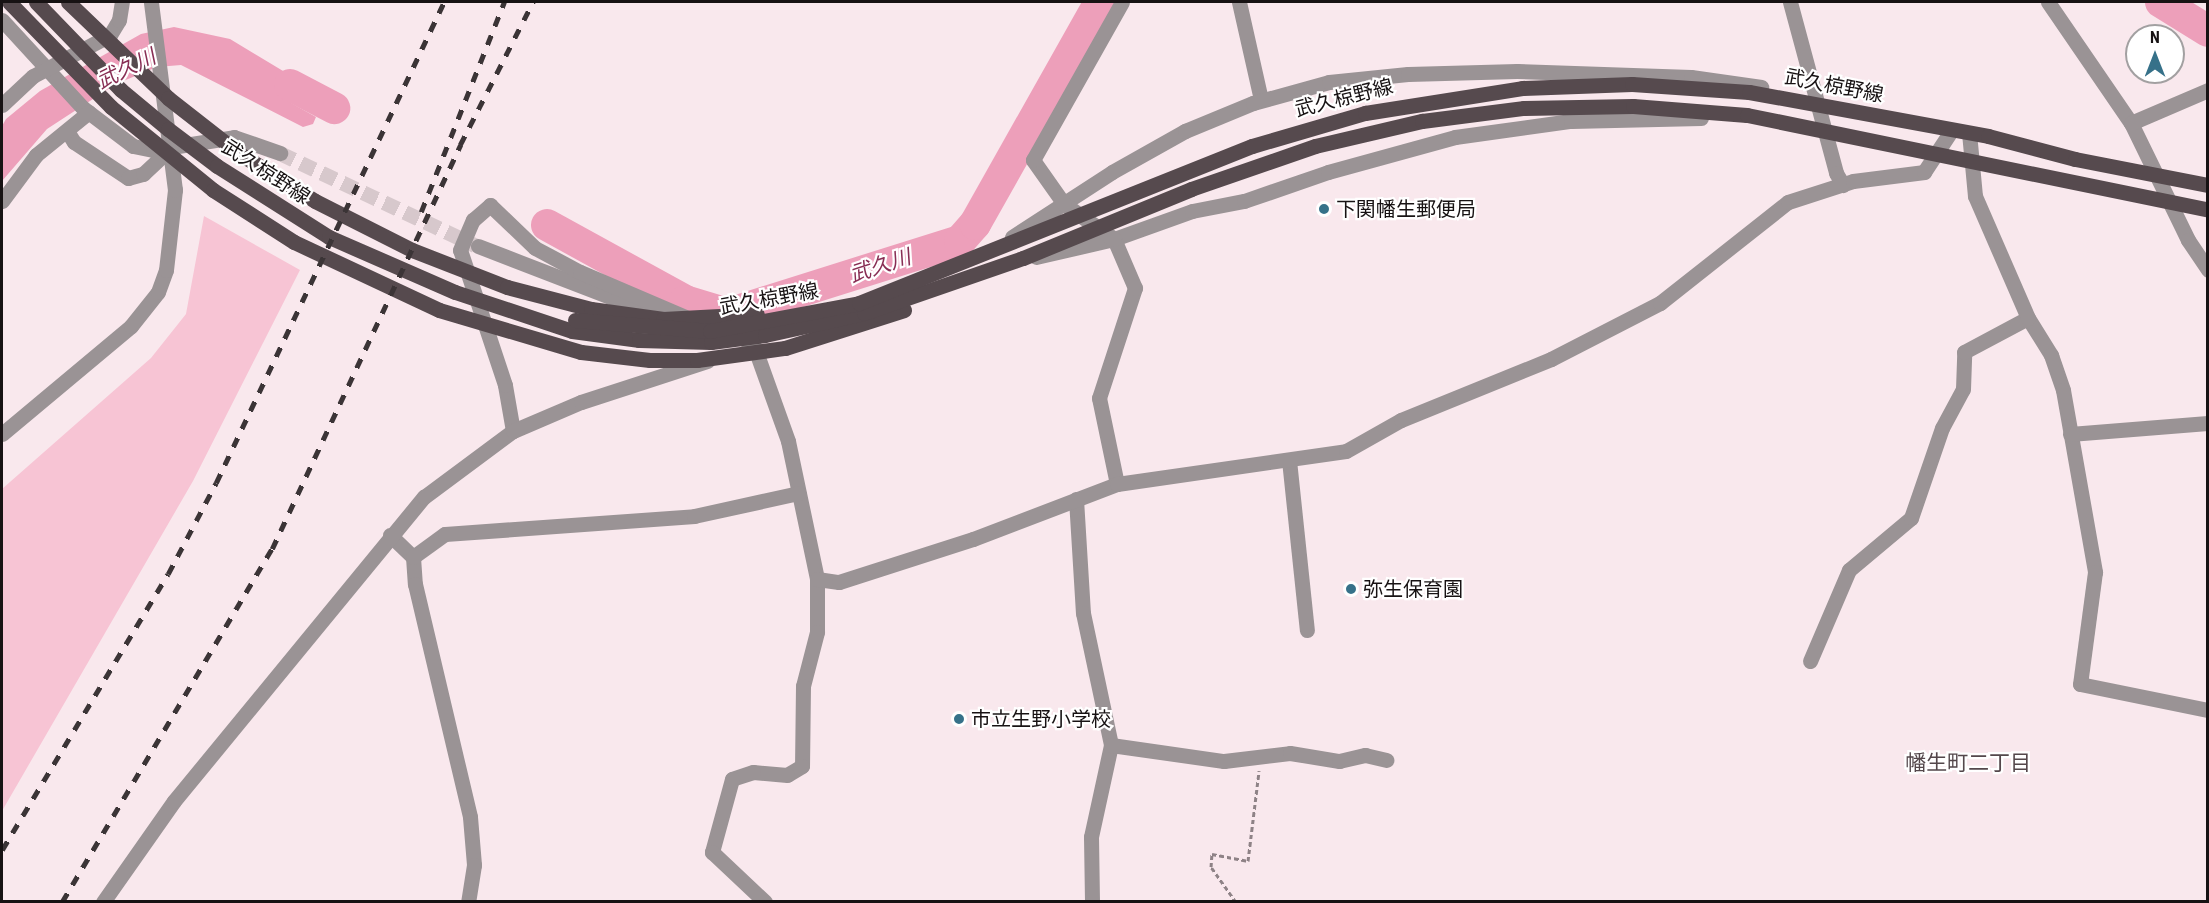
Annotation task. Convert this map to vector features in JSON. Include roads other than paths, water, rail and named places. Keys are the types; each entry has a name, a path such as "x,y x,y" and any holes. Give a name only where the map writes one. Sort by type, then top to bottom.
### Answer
{"main road":[{"path":"9,2 43,41 111,107 179,165 294,242 439,310 570,349 650,360 752,355 855,328 1023,258"},
{"name":"武久椋野線","path":"36,2 121,90 217,166 277,206 390,266 572,330 639,340 711,342 776,333 864,313 1023,258 1191,189 1371,131 1514,109 1579,106 1691,109 1827,129 2208,210"},
{"path":"73,7 201,126 315,201 457,269 558,301 663,319 776,312 856,293 1014,240"},
{"name":"武久椋野線","path":"515,311 639,328 710,331 764,324 859,303 1182,171 1310,127 1365,113 1490,92 1577,85 1691,86 1820,103 2208,185"}],"street":[{"path":"2,105 47,72 110,35 119,20 122,2"},
{"path":"2,434 131,326 158,292 168,262 174,218 171,148 151,2"},
{"path":"1117,484 1099,398 1135,288 1114,239 1064,204 1033,160 1122,2"},
{"path":"1239,2 1261,100"},
{"path":"1790,2 1827,129 1836,173 1843,185"},
{"path":"2048,2 2131,123 2169,202 2208,270"},
{"path":"2,21 47,72 86,110 134,146 153,150 234,137 280,153"},
{"path":"906,293 963,266 1185,130 1261,100 1367,77 1517,71 1691,77 1776,90 1820,103"},
{"path":"2131,123 2208,90"},
{"path":"2,201 36,155 56,135 67,131 86,110"},
{"path":"103,902 174,801 390,535 432,490 513,431 581,402 968,273 1114,239 1192,211 1244,201 1392,153 1514,127 1677,117 1827,129"},
{"path":"67,131 74,142 128,178 143,174 171,148"},
{"path":"817,579 828,583 839,582 974,539 1117,484 1347,451 1401,420 1588,341 1660,303 1788,202 1843,185 1924,172 1951,131"},
{"path":"1969,134 1969,161 1975,196 2028,318 2034,322 2057,371 2070,434 2095,572 2080,684 2208,710"},
{"path":"513,431 505,385 460,250 473,220 490,205 535,248 571,267 754,346 788,441 817,579 817,632 803,686 802,766 787,775 753,772 732,779 712,852 765,902"},
{"path":"478,246 683,326 754,346"},
{"path":"1810,661 1849,570 1911,519 1942,428 1963,389 1964,352 2028,318"},
{"path":"2070,434 2208,423"},
{"path":"1289,460 1307,630"},
{"path":"413,557 446,534 694,516 799,492"},
{"path":"1076,499 1083,613 1111,745 1091,837 1092,902"},
{"path":"390,535 413,557 415,584 470,817 474,865 468,902"},
{"path":"1111,745 1204,760 1261,759 1290,753 1340,761 1365,755 1386,760"}],"water":[{"path":"174,27 230,39 318,92 327,104 292,95 291,103 316,117 313,124 303,127 181,65 157,67 116,84 47,129 2,181 2,126 6,119 40,91 141,34"}],"waterway":[{"name":"武久川","path":"547,225 685,301 728,314 960,241 975,224 1100,2"},
{"name":"武久川","path":"2161,2 2208,31"},
{"name":"武久川","path":"290,85 334,108"}],"tunnel":[{"path":"280,153 475,245"}],"railway":[{"path":"2,850 168,574 216,483 444,2"},
{"path":"421,212 504,2"},
{"path":"62,902 272,549 460,145 533,2"}],"place":[{"name":"下関幡生郵便局","path":"1324,209"},
{"name":"弥生保育園","path":"1351,589"},
{"name":"市立生野小学校","path":"959,719"}],"district":[{"name":"幡生町二丁目","path":"1968,763"}]}
